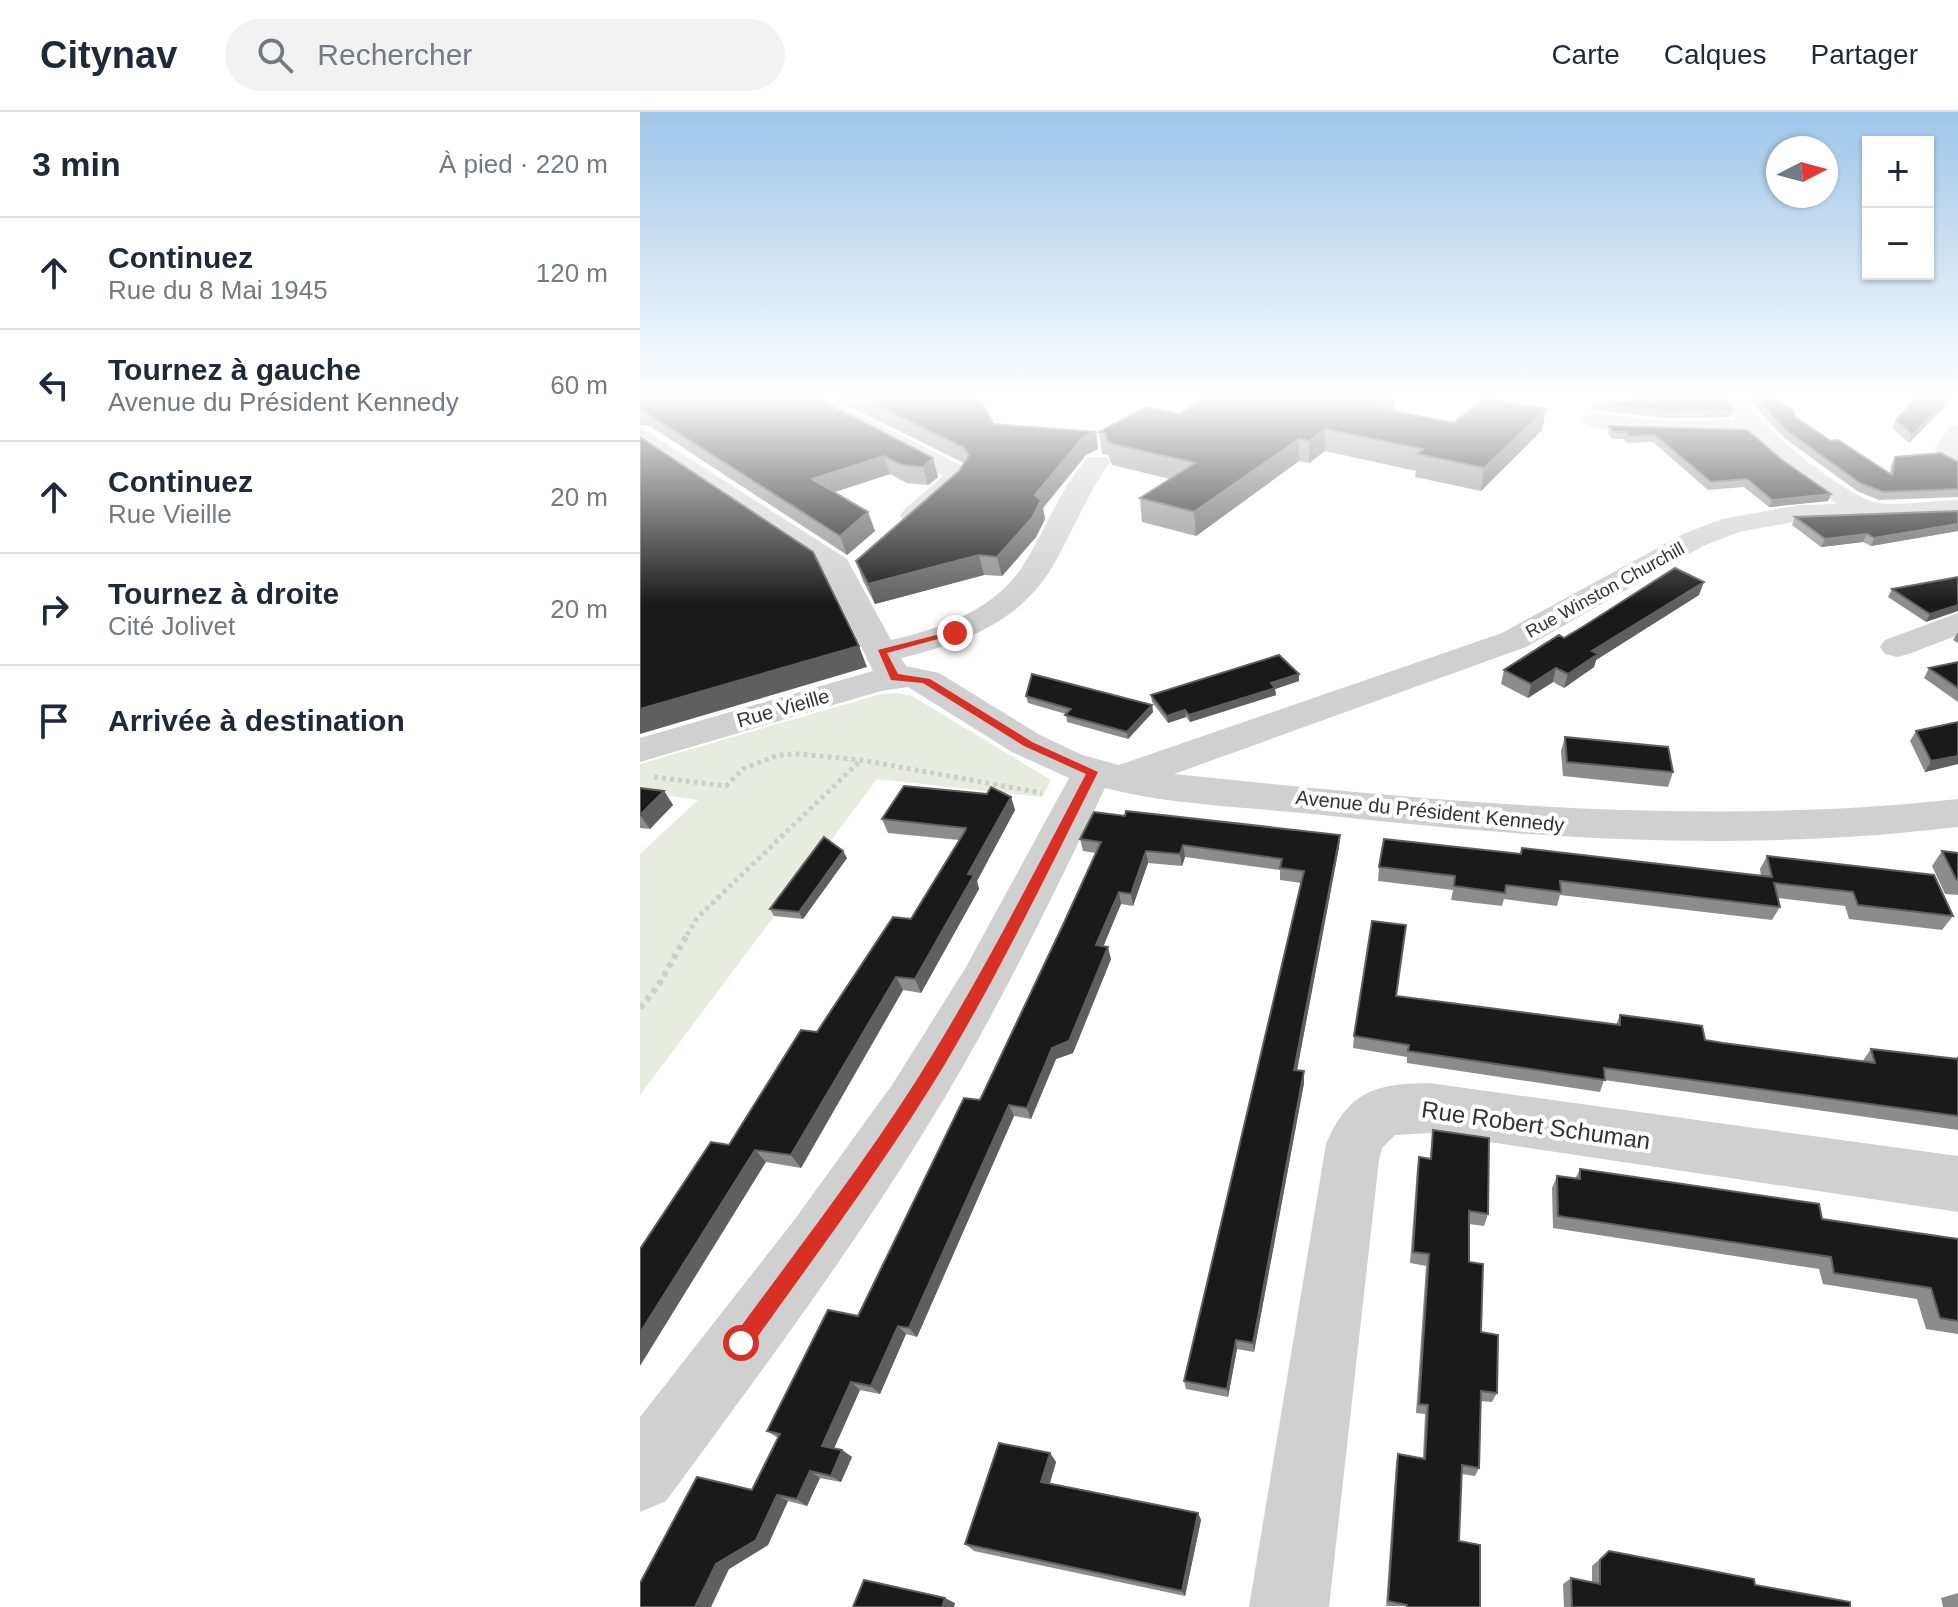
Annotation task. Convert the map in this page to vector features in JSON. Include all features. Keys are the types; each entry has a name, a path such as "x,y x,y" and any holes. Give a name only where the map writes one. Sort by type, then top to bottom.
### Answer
{"street":[{"path":"687,465 819,551 856,568 901,670"},
{"path":"899,529 953,481 957,473 941,465"},
{"name":"Rue Vieille","path":"640,750 901,670 944,638 1014,597 1037,568 1075,490 1095,465"},
{"path":"1804,465 1865,510"},
{"name":"Rue Winston Churchill","path":"1098,783 1263,730 1514,640 1693,540 1720,529 1773,516 1958,508"},
{"path":"1897,647 1958,623"},
{"name":"Avenue du Président Kennedy","path":"901,670 1098,783 1269,795 1515,821 1645,830 1830,826 1958,813"},
{"path":"1263,730 1254,748 1253,759 1269,795"},
{"path":"640,1475 811,1248 912,1102 1098,783"},
{"name":"Rue Robert Schuman","path":"1289,1607 1350,1160 1361,1127 1374,1117 1407,1108 1429,1108 1958,1184"}],"path":[{"path":"640,775 726,786 743,769 778,755 1098,783"},
{"path":"640,1008 658,986 697,918 861,760"}],"shaded area":[{"path":"881,694 912,696 1051,780 1042,797 877,779 640,1095 640,854 698,800 640,791 640,764"}],"building":[{"path":"640,465 682,465 813,552 859,646 640,709"},
{"path":"728,465 857,465 812,479 868,512 840,536"},
{"path":"963,465 1060,465 1035,495 1041,500 1032,518 997,557 979,555 868,584 856,561"},
{"path":"1192,465 1262,465 1194,512 1140,498"},
{"path":"1690,465 1789,465 1831,494 1772,500 1747,479 1711,482"},
{"path":"1835,465 1876,465 1892,475 1894,465 1958,465 1958,489 1883,492 1860,483"},
{"path":"1958,511 1958,524 1874,538 1867,534 1825,539 1795,517"},
{"path":"1675,568 1704,582 1592,651 1598,654 1568,674 1556,668 1531,684 1504,670 1559,635 1564,638"},
{"path":"1958,577 1958,605 1930,614 1892,589"},
{"path":"1279,655 1299,674 1271,683 1275,688 1189,715 1185,710 1167,716 1151,695"},
{"path":"1958,662 1958,688 1929,668"},
{"path":"1032,674 1152,705 1127,732 1065,715 1071,709 1026,696"},
{"path":"1958,722 1958,756 1931,761 1916,731"},
{"path":"1565,737 1668,747 1673,772 1567,762"},
{"path":"904,786 987,794 991,787 1011,797 968,874 974,875 915,979 896,977 791,1155 755,1150 640,1333 640,1249 711,1142 729,1145 801,1030 817,1032 893,917 911,919 965,831 966,828 882,819"},
{"path":"640,788 664,791 640,815"},
{"path":"1126,811 1340,835 1294,1070 1304,1071 1253,1343 1236,1340 1227,1389 1184,1381 1304,871 1280,868 1282,859 1183,845 1180,854 1146,851 1131,894 1119,892 1096,945 1108,947 1069,1041 1052,1048 1027,1108 1009,1105 909,1328 898,1326 871,1386 851,1382 822,1446 842,1450 831,1476 810,1471 797,1499 777,1495 756,1540 716,1564 695,1607 640,1607 640,1583 697,1477 752,1490 780,1434 767,1431 828,1310 858,1316 964,1098 980,1100 1101,842 1080,839 1094,812 1125,816"},
{"path":"824,837 843,851 799,912 770,909"},
{"path":"1384,839 1521,854 1522,848 1772,877 1767,856 1934,875 1953,916 1858,905 1853,892 1774,883 1780,907 1560,881 1561,892 1506,885 1505,893 1454,886 1455,876 1379,867"},
{"path":"1942,851 1958,853 1958,880 1956,879"},
{"path":"1372,921 1406,925 1396,996 1620,1025 1620,1015 1660,1020 1702,1026 1705,1040 1875,1063 1871,1049 1958,1059 1958,1116 1604,1068 1605,1080 1408,1051 1409,1045 1354,1036"},
{"path":"1433,1130 1489,1138 1488,1214 1469,1211 1469,1262 1483,1264 1481,1332 1498,1335 1497,1393 1481,1391 1479,1468 1462,1465 1459,1541 1480,1545 1480,1607 1407,1607 1388,1601 1398,1454 1425,1459 1428,1405 1419,1404 1429,1254 1413,1252 1419,1157 1431,1159"},
{"path":"1580,1169 1819,1204 1822,1219 1958,1239 1958,1321 1940,1318 1931,1288 1834,1273 1831,1257 1558,1216 1557,1176 1580,1179"},
{"path":"999,1443 1050,1453 1041,1482 1198,1513 1182,1591 965,1544"},
{"path":"1609,1551 1754,1579 1755,1585 1850,1602 1850,1607 1572,1607 1571,1578 1600,1584 1600,1560"},
{"path":"864,1580 945,1598 942,1607 853,1607"}],"route":[{"path":"741,1343 881,1150 912,1102 1000,952 1092,772 1028,744 926,681 910,676 894,677 882,652 955,633"}]}
